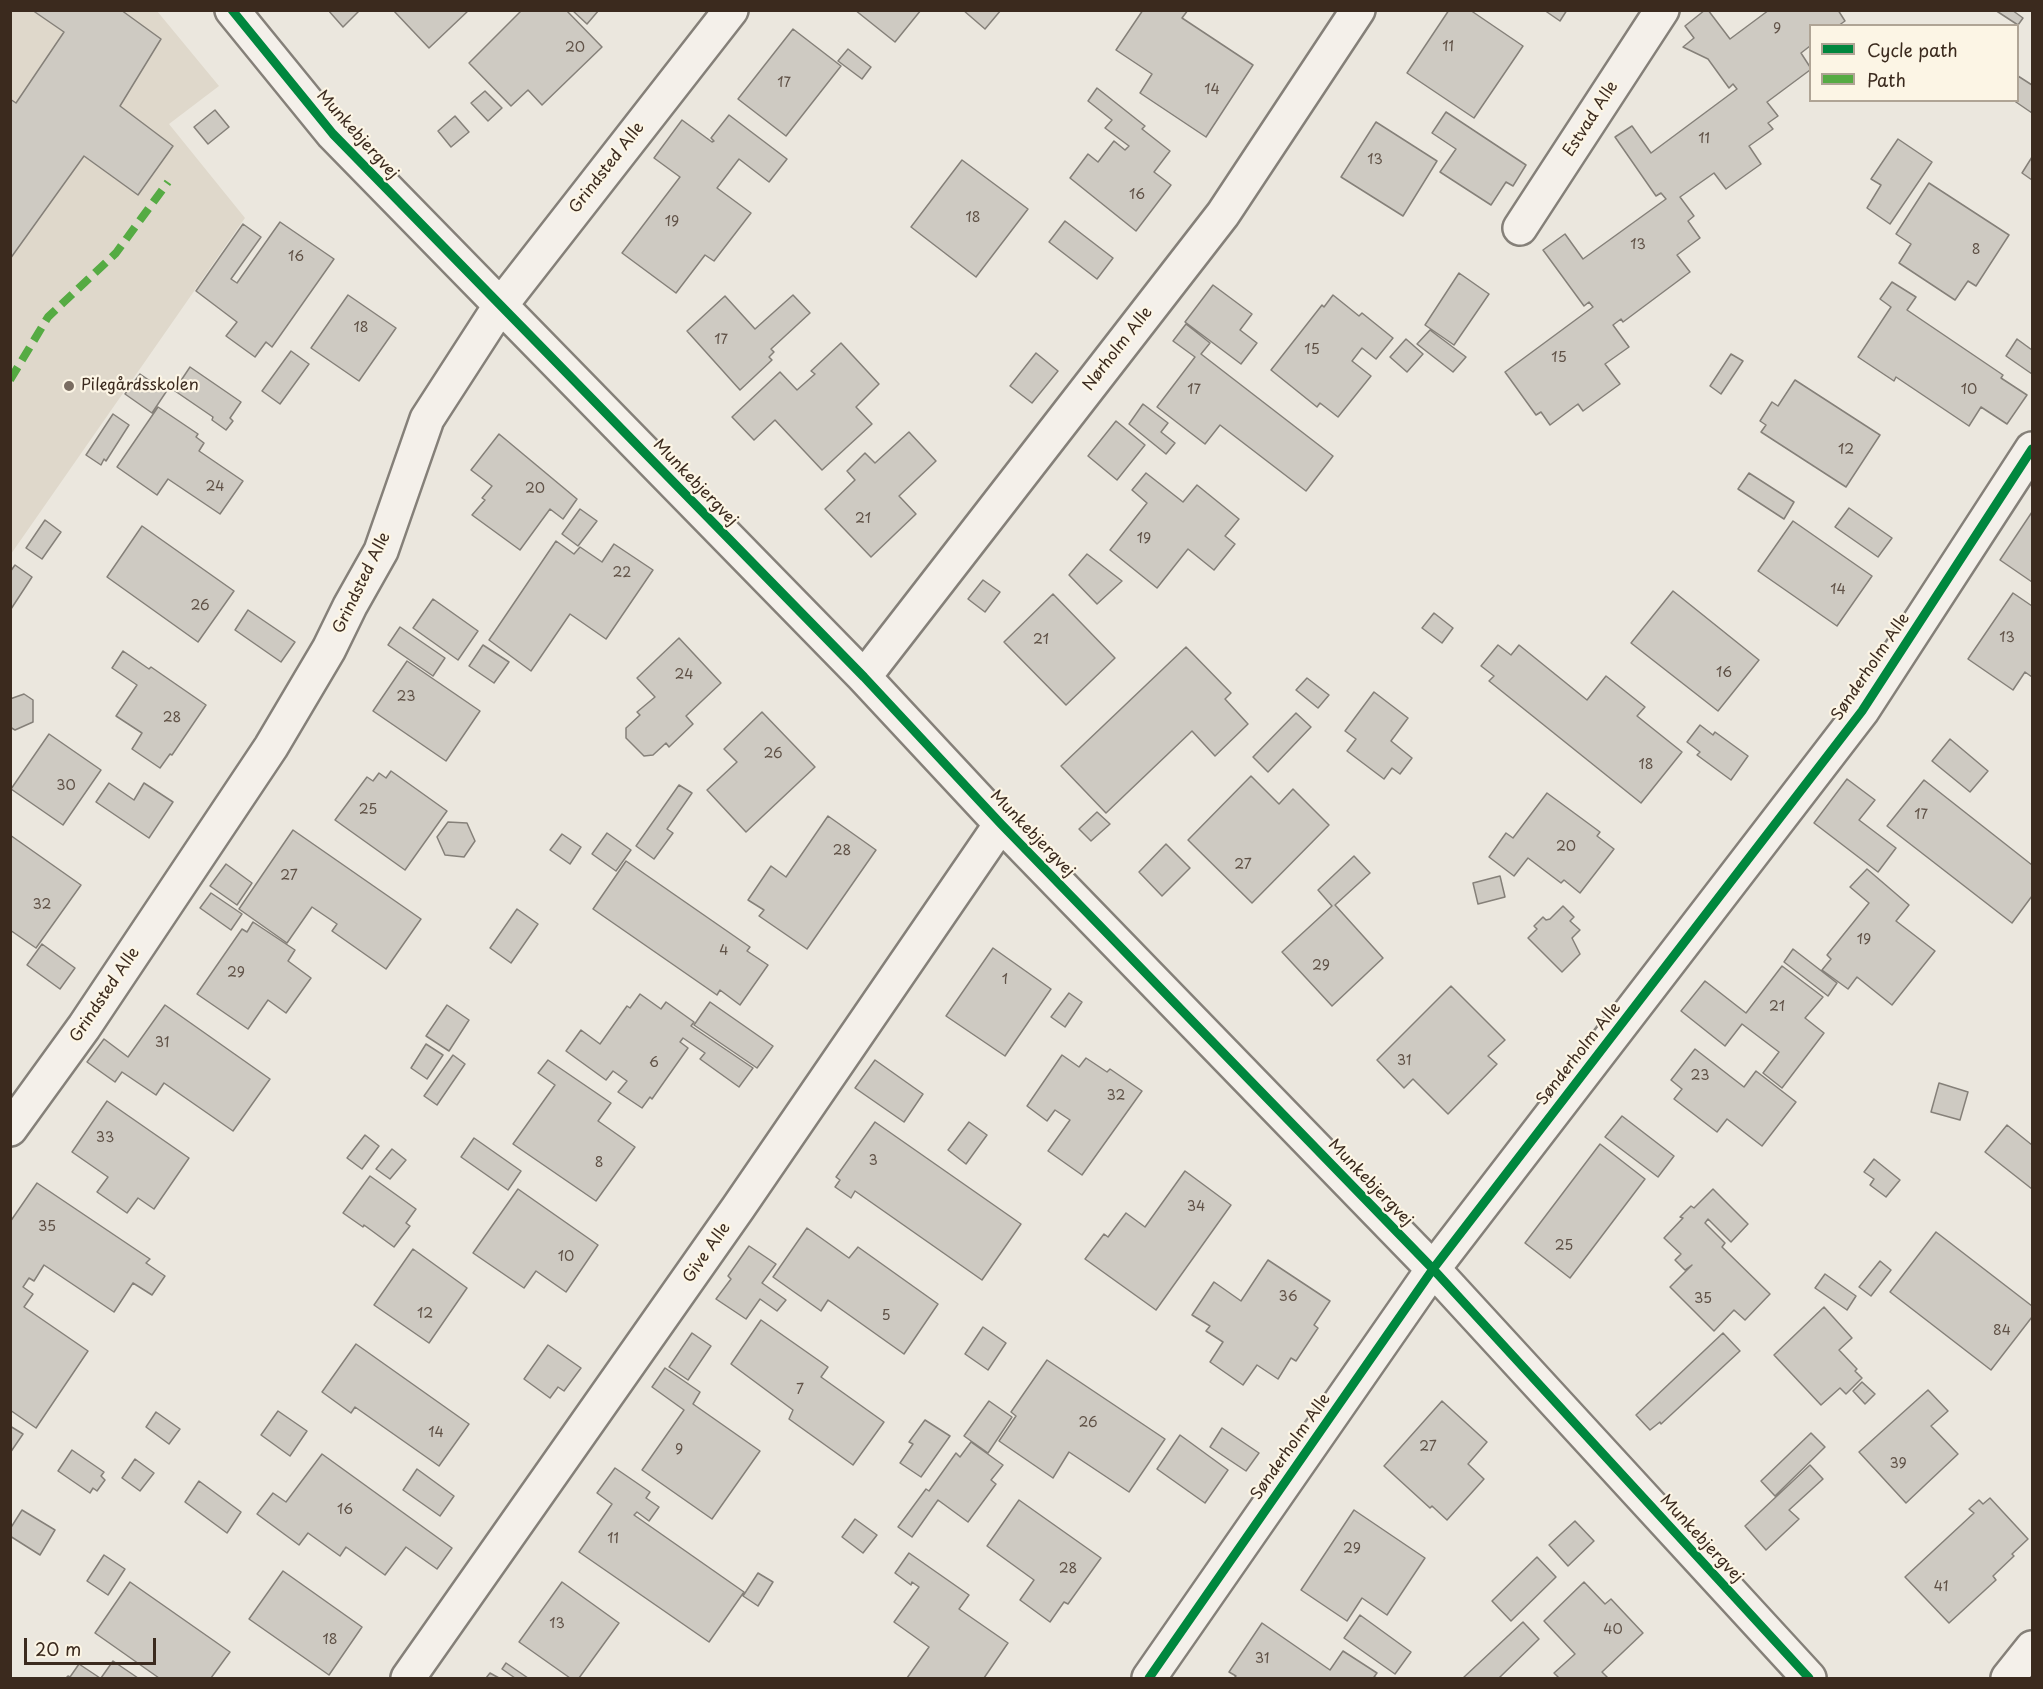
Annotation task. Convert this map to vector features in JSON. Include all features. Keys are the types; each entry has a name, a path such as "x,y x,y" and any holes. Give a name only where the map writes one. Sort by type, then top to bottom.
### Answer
{"street":[{"name":"Munkebjergvej","path":"232,10 333,134 864,677 1001,824 1433,1269 1809,1678"},
{"name":"Grindsted Alle","path":"10,1129 84,1027 264,756 324,659 381,551 427,419 500,306 730,10"},
{"name":"Nørholm Alle","path":"864,677 1223,214 1358,10"},
{"name":"Estvad Alle","path":"1520,228 1662,10"},
{"name":"Sønderholm Alle","path":"1149,1678 1433,1269 1862,711 2032,448"},
{"name":"Give Alle","path":"408,1678 732,1217 1001,824"},
{"path":"2008,1678 2032,1648"}],"shaded area":[{"name":"Pilegårdsskolen","path":"11,11 157,11 219,86 169,124 245,218 11,554"}],"building":[{"path":"32,10 121,10 161,39 120,106 173,146 138,195 84,156 10,259 10,99 16,103 64,32"},
{"path":"328,10 360,10 343,27"},
{"path":"393,10 469,10 429,48"},
{"path":"522,10 566,10 602,47 542,105 528,90 511,106 469,63"},
{"path":"572,10 599,10 587,24"},
{"path":"855,10 921,10 895,42"},
{"path":"963,10 1001,10 985,29"},
{"path":"1143,10 1188,10 1182,18 1253,65 1206,137 1140,93 1152,74 1116,50"},
{"path":"1449,10 1470,10 1523,46 1474,118 1407,73"},
{"path":"1544,10 1567,10 1560,21"},
{"path":"1705,10 1708,10 1730,39 1769,10 1838,10 1845,21 1841,24 1809,24 1809,47 1801,53 1809,65 1809,71 1767,102 1778,116 1768,123 1773,129 1749,146 1761,164 1726,189 1714,173 1680,197 1694,216 1688,221 1700,238 1677,255 1690,272 1623,322 1621,319 1613,325 1629,347 1605,364 1620,384 1583,411 1578,404 1550,425 1541,412 1536,415 1505,372 1593,307 1589,302 1584,306 1543,250 1565,234 1583,259 1666,199 1661,193 1656,196 1615,137 1632,126 1651,153 1737,89 1733,84 1729,88 1708,59 1683,47 1694,38 1685,26"},
{"path":"1995,10 2012,10 2023,18 2016,24"},
{"path":"793,29 841,66 786,136 738,99"},
{"path":"848,49 871,67 862,79 838,61"},
{"path":"2019,77 2032,85 2032,113 2016,102 2019,102"},
{"path":"1097,88 1145,126 1142,129 1170,151 1154,172 1171,185 1136,231 1070,178 1088,154 1098,162 1114,141 1125,150 1129,146 1105,128 1112,120 1088,101"},
{"path":"485,91 502,108 488,121 471,103"},
{"path":"215,110 229,127 208,144 194,127"},
{"path":"1446,112 1526,165 1513,186 1506,182 1491,205 1440,172 1456,149 1432,133"},
{"path":"729,115 787,159 769,182 739,159 717,188 751,213 714,261 705,255 676,293 622,253 680,177 654,158 682,120 712,142 714,141 711,138"},
{"path":"455,116 469,132 451,147 438,131"},
{"path":"1376,122 1437,161 1403,216 1341,177"},
{"path":"1898,139 1932,162 1890,224 1867,208 1881,185 1871,179"},
{"path":"2032,157 2032,180 2022,173"},
{"path":"962,160 1028,209 976,277 911,227"},
{"path":"1929,183 2009,235 1976,286 1968,281 1955,300 1899,263 1911,244 1896,234"},
{"path":"1065,221 1113,258 1097,279 1049,242"},
{"path":"280,222 334,259 272,347 266,342 255,357 226,336 237,322 196,291 243,224 261,237 231,279 237,283"},
{"path":"1459,273 1489,294 1454,345 1425,325"},
{"path":"1892,282 1916,297 1907,310 2003,375 2001,378 2027,395 2007,424 1981,407 1969,426 1896,377 1894,381 1858,357 1891,307 1880,299"},
{"path":"1213,285 1252,314 1240,330 1257,343 1241,364 1185,322"},
{"path":"348,295 396,328 359,381 311,348"},
{"path":"793,295 810,313 771,349 774,352 769,357 772,360 740,390 687,331 725,296 755,329"},
{"path":"1333,295 1359,316 1362,313 1393,338 1376,359 1362,348 1352,361 1371,376 1338,417 1320,403 1317,407 1271,370 1322,305 1324,307"},
{"path":"1186,324 1210,343 1201,354 1333,456 1306,491 1220,425 1205,444 1157,407 1195,357 1173,341"},
{"path":"1430,330 1466,357 1453,372 1417,344"},
{"path":"1406,339 1423,354 1407,372 1390,357"},
{"path":"2017,339 2032,350 2032,374 2006,356"},
{"path":"841,343 879,384 856,407 872,424 822,470 775,420 754,440 732,417 780,372 797,390 815,374 811,371"},
{"path":"291,351 309,364 280,404 262,391"},
{"path":"1036,353 1058,371 1032,403 1010,386"},
{"path":"1731,354 1743,361 1721,394 1710,386"},
{"path":"190,367 241,402 230,418 233,421 226,430 212,420 213,417 175,391"},
{"path":"140,374 166,392 152,413 125,394"},
{"path":"1795,380 1880,435 1846,487 1761,432 1766,425 1760,421 1772,402 1778,406"},
{"path":"1143,404 1168,423 1161,432 1175,443 1166,454 1129,424"},
{"path":"158,407 198,434 196,437 204,443 199,451 243,481 220,514 168,479 157,495 117,467"},
{"path":"113,414 129,425 106,461 104,459 101,465 86,455"},
{"path":"1116,421 1145,445 1117,480 1088,456"},
{"path":"909,432 936,461 899,496 916,514 871,557 825,509 855,480 847,471 865,453 875,463"},
{"path":"499,434 577,499 563,519 550,509 520,550 472,515 485,500 482,498 492,486 471,470"},
{"path":"1146,473 1183,502 1197,485 1239,519 1225,536 1235,544 1214,570 1188,549 1157,588 1110,550 1147,503 1132,490"},
{"path":"1749,473 1794,502 1784,519 1738,489"},
{"path":"1849,508 1892,538 1878,557 1835,527"},
{"path":"580,509 597,521 578,546 562,534"},
{"path":"2032,512 2032,582 2000,560"},
{"path":"45,520 61,532 42,559 26,548"},
{"path":"1793,521 1872,576 1837,626 1758,571"},
{"path":"142,526 234,591 198,642 107,577"},
{"path":"556,541 574,554 580,547 602,562 614,544 653,570 606,639 570,614 531,671 489,640"},
{"path":"1087,554 1122,581 1097,604 1069,575"},
{"path":"15,565 32,577 11,609 10,572"},
{"path":"983,580 1000,592 985,612 968,599"},
{"path":"1673,591 1759,660 1718,711 1631,643"},
{"path":"2013,593 2032,606 2032,677 2025,672 2013,690 1968,659"},
{"path":"1053,594 1115,658 1066,705 1004,642"},
{"path":"433,599 478,631 458,660 413,628"},
{"path":"248,610 295,642 281,662 235,630"},
{"path":"1434,613 1453,628 1442,643 1422,628"},
{"path":"400,627 445,658 433,676 388,645"},
{"path":"679,638 721,683 686,716 693,724 669,747 666,743 653,755 644,756 626,738 626,728 640,715 637,712 655,697 637,678"},
{"path":"483,645 509,662 494,683 469,666"},
{"path":"1498,645 1511,655 1519,645 1587,700 1606,676 1645,707 1637,716 1682,752 1641,803 1489,681 1494,676 1481,666"},
{"path":"1186,647 1231,693 1225,699 1248,724 1215,756 1192,731 1106,813 1061,766"},
{"path":"123,651 149,669 151,667 206,705 172,755 170,754 160,768 132,749 142,733 116,716 137,685 112,668"},
{"path":"407,661 480,711 446,761 373,711"},
{"path":"1307,678 1329,695 1318,708 1296,690"},
{"path":"1374,692 1408,718 1391,741 1412,758 1400,774 1392,768 1384,779 1347,751 1356,739 1345,731"},
{"path":"24,694 33,700 33,722 15,730 10,727 10,699"},
{"path":"762,712 815,767 746,832 707,790 737,762 724,749"},
{"path":"1296,713 1311,727 1268,772 1253,757"},
{"path":"1700,725 1713,735 1715,732 1748,756 1731,780 1697,755 1700,752 1687,742"},
{"path":"49,734 101,770 63,825 11,789"},
{"path":"1950,739 1988,771 1970,792 1932,761"},
{"path":"391,771 447,811 405,870 335,820 367,777 373,781 379,773 386,778"},
{"path":"1251,776 1279,804 1293,789 1329,825 1252,903 1188,840"},
{"path":"1847,779 1875,800 1859,820 1896,848 1878,872 1814,823"},
{"path":"1924,780 2032,865 2032,896 2012,923 1887,826"},
{"path":"109,783 134,800 144,783 173,802 149,838 96,802"},
{"path":"679,785 692,793 667,829 673,833 654,859 636,846"},
{"path":"1547,793 1600,832 1597,836 1614,849 1580,893 1564,880 1561,883 1528,858 1514,876 1489,857 1506,833 1513,838"},
{"path":"1097,812 1110,824 1091,841 1079,829"},
{"path":"828,816 876,850 807,949 759,916 764,910 748,900 771,866 786,877"},
{"path":"448,822 467,823 475,841 464,857 445,855 437,837"},
{"path":"293,830 421,919 386,969 332,931 337,924 312,907 287,943 239,909"},
{"path":"607,833 631,850 616,871 592,854"},
{"path":"562,834 581,847 570,864 550,850"},
{"path":"10,835 81,885 36,948 10,930"},
{"path":"1166,844 1190,868 1162,896 1139,872"},
{"path":"1354,856 1370,873 1335,905 1383,958 1332,1006 1282,952 1332,906 1318,890"},
{"path":"626,861 750,947 747,951 768,965 740,1005 720,990 717,995 593,909"},
{"path":"226,864 252,883 237,905 210,886"},
{"path":"1867,869 1909,905 1896,921 1935,951 1892,1005 1857,977 1848,989 1822,970 1831,959 1827,955 1869,903 1850,887"},
{"path":"1500,876 1505,897 1478,904 1473,883"},
{"path":"211,893 242,914 231,930 200,908"},
{"path":"1563,906 1574,917 1570,921 1580,930 1572,938 1580,954 1562,972 1528,938 1537,929 1534,926 1543,917 1546,920 1550,919"},
{"path":"517,909 538,924 511,963 490,948"},
{"path":"253,922 295,950 288,961 311,978 286,1013 268,1000 248,1029 197,994 242,929 247,932"},
{"path":"42,944 75,968 60,989 27,965"},
{"path":"993,948 1051,989 1005,1056 946,1016"},
{"path":"1793,949 1837,983 1828,996 1784,962"},
{"path":"1782,966 1823,997 1805,1018 1824,1033 1782,1088 1763,1073 1779,1052 1742,1024 1725,1046 1681,1011 1705,981 1746,1013"},
{"path":"1451,986 1505,1040 1488,1056 1497,1064 1448,1114 1413,1079 1404,1088 1377,1060"},
{"path":"1069,993 1082,1002 1065,1027 1051,1017"},
{"path":"640,994 661,1009 666,1002 694,1022 691,1026 753,1068 739,1087 700,1059 705,1053 683,1038 680,1042 688,1048 652,1099 650,1097 642,1108 618,1092 627,1081 613,1071 606,1080 566,1051 581,1030 600,1044 627,1006 630,1008"},
{"path":"710,1002 773,1046 757,1068 694,1025"},
{"path":"165,1005 270,1079 233,1131 164,1083 156,1095 122,1072 115,1082 87,1062 104,1039 128,1057"},
{"path":"447,1005 469,1020 449,1051 426,1036"},
{"path":"426,1044 443,1055 427,1079 411,1068"},
{"path":"1695,1049 1744,1087 1756,1071 1796,1102 1762,1146 1727,1119 1717,1132 1674,1099 1682,1089 1671,1080"},
{"path":"453,1055 465,1064 437,1105 424,1096"},
{"path":"1062,1055 1079,1067 1086,1058 1107,1072 1110,1069 1142,1091 1082,1175 1048,1151 1070,1120 1055,1110 1047,1121 1027,1106"},
{"path":"548,1060 611,1103 598,1121 635,1147 596,1201 513,1144 555,1085 538,1073"},
{"path":"875,1060 923,1094 904,1122 855,1088"},
{"path":"1939,1083 1968,1092 1960,1120 1931,1112"},
{"path":"107,1101 189,1158 154,1209 138,1198 127,1213 97,1192 108,1177 72,1152"},
{"path":"1622,1116 1674,1156 1658,1177 1605,1137"},
{"path":"875,1122 1021,1224 982,1280 855,1191 851,1198 835,1187 840,1180 836,1177"},
{"path":"969,1122 987,1135 966,1164 948,1150"},
{"path":"2007,1125 2032,1145 2032,1189 1985,1152"},
{"path":"365,1135 379,1146 362,1169 347,1158"},
{"path":"474,1138 521,1171 508,1190 461,1157"},
{"path":"1600,1144 1645,1179 1570,1278 1525,1243"},
{"path":"392,1149 406,1160 390,1179 376,1169"},
{"path":"1874,1159 1900,1180 1886,1197 1870,1185 1874,1179 1864,1172"},
{"path":"1185,1171 1231,1205 1156,1310 1085,1259 1104,1234 1108,1237 1126,1213 1145,1227"},
{"path":"370,1176 416,1209 406,1223 410,1226 394,1247 343,1213"},
{"path":"37,1183 150,1259 146,1263 165,1276 152,1295 133,1283 114,1312 44,1265 34,1281 29,1278 23,1287 33,1294 24,1307 88,1351 36,1428 10,1410 10,1222"},
{"path":"518,1189 598,1245 566,1292 536,1271 524,1288 473,1253"},
{"path":"1713,1189 1748,1224 1731,1242 1708,1219 1705,1223 1725,1243 1722,1247 1770,1294 1745,1320 1734,1310 1714,1331 1670,1287 1692,1265 1685,1270 1675,1260 1681,1254 1664,1238 1691,1206 1694,1208"},
{"path":"807,1228 849,1258 858,1247 938,1304 904,1354 828,1300 821,1311 773,1277"},
{"path":"1936,1232 2032,1306 2032,1317 1991,1370 1890,1292"},
{"path":"749,1246 776,1264 762,1283 786,1300 777,1311 760,1299 746,1319 716,1299 731,1279 728,1276"},
{"path":"413,1249 467,1288 429,1343 374,1305"},
{"path":"1268,1260 1330,1301 1314,1325 1318,1328 1296,1361 1291,1358 1278,1379 1257,1365 1243,1385 1210,1362 1223,1342 1206,1331 1210,1326 1192,1315 1214,1282 1241,1301"},
{"path":"1880,1261 1891,1270 1871,1296 1859,1287"},
{"path":"1825,1274 1856,1296 1847,1310 1815,1288"},
{"path":"1824,1307 1852,1338 1839,1350 1857,1369 1855,1371 1862,1378 1846,1394 1840,1388 1821,1405 1774,1355"},
{"path":"761,1320 828,1367 821,1377 884,1422 853,1465 789,1419 793,1410 731,1364"},
{"path":"983,1327 1006,1343 988,1370 965,1354"},
{"path":"692,1333 711,1346 688,1380 669,1367"},
{"path":"1723,1333 1740,1351 1661,1424 1660,1422 1650,1430 1636,1415"},
{"path":"356,1344 469,1424 439,1466 355,1407 351,1413 322,1392"},
{"path":"548,1345 581,1368 564,1391 558,1387 550,1398 524,1379"},
{"path":"1047,1360 1165,1439 1129,1492 1069,1452 1053,1478 999,1441 1016,1416 1011,1412"},
{"path":"665,1368 700,1392 693,1404 760,1451 712,1519 642,1470 684,1410 652,1387"},
{"path":"1862,1382 1875,1394 1865,1404 1853,1391"},
{"path":"1928,1390 1948,1411 1931,1426 1958,1454 1906,1503 1859,1452"},
{"path":"989,1401 1012,1417 988,1453 964,1436"},
{"path":"1442,1401 1487,1442 1468,1464 1484,1479 1447,1520 1432,1506 1430,1508 1384,1466"},
{"path":"278,1411 307,1431 290,1456 261,1435"},
{"path":"156,1412 180,1429 169,1444 146,1427"},
{"path":"925,1420 950,1436 921,1477 900,1463 913,1444 909,1442"},
{"path":"10,1426 23,1434 10,1453"},
{"path":"1222,1428 1259,1453 1246,1471 1210,1447"},
{"path":"1811,1433 1825,1447 1775,1496 1761,1481"},
{"path":"1180,1435 1228,1470 1205,1503 1157,1469"},
{"path":"971,1442 1003,1465 991,1480 996,1484 968,1522 938,1500 912,1537 898,1527 926,1489 929,1491 956,1453 960,1457"},
{"path":"72,1450 104,1472 101,1476 105,1480 97,1491 93,1488 90,1493 58,1471"},
{"path":"322,1454 452,1548 437,1569 406,1547 385,1575 346,1547 340,1556 308,1533 299,1545 257,1514 273,1493 286,1502"},
{"path":"135,1459 154,1473 140,1491 122,1478"},
{"path":"1810,1465 1823,1479 1789,1510 1799,1519 1766,1550 1745,1526"},
{"path":"615,1468 650,1492 646,1498 659,1507 649,1521 637,1512 634,1515 744,1592 709,1642 579,1552 612,1504 597,1493"},
{"path":"417,1469 454,1496 440,1516 403,1490"},
{"path":"199,1481 241,1512 227,1533 185,1502"},
{"path":"1990,1498 2028,1539 1993,1576 1996,1580 1949,1623 1905,1577 1974,1513 1969,1509 1979,1500 1983,1504"},
{"path":"1019,1500 1101,1558 1068,1604 1064,1602 1050,1622 1020,1600 1034,1580 987,1546"},
{"path":"22,1510 55,1530 40,1555 10,1536 10,1529"},
{"path":"1354,1510 1425,1558 1387,1615 1362,1598 1347,1621 1301,1590"},
{"path":"855,1519 877,1535 863,1553 842,1537"},
{"path":"1575,1521 1594,1541 1568,1566 1549,1545"},
{"path":"909,1553 969,1595 959,1609 1008,1643 984,1678 907,1678 929,1647 894,1622 919,1587 912,1582 911,1585 895,1573"},
{"path":"104,1555 125,1569 108,1595 87,1581"},
{"path":"1537,1557 1556,1577 1511,1621 1492,1601"},
{"path":"283,1571 362,1627 329,1675 249,1619"},
{"path":"758,1573 773,1582 758,1606 743,1596"},
{"path":"130,1582 230,1652 211,1678 159,1678 95,1633"},
{"path":"562,1582 619,1623 579,1678 570,1678 519,1642"},
{"path":"1584,1582 1605,1604 1611,1599 1643,1633 1602,1672 1608,1678 1559,1678 1554,1673 1575,1654 1544,1621"},
{"path":"1360,1615 1411,1652 1395,1674 1344,1638"},
{"path":"1523,1622 1539,1639 1499,1678 1463,1678"},
{"path":"1262,1623 1330,1670 1343,1651 1377,1673 1374,1677 1377,1678 1234,1678 1236,1676 1229,1672"},
{"path":"113,1661 138,1678 101,1678"},
{"path":"506,1663 528,1678 515,1678 502,1669"},
{"path":"79,1664 100,1678 66,1678 70,1677"},
{"path":"490,1673 499,1678 486,1678"}],"marked path":[{"path":"10,380 48,317 116,253 168,182"}],"cycle path":[{"path":"232,10 333,134 864,677 1001,824 1433,1269 1809,1678"},
{"path":"1149,1678 1433,1269 1862,711 2032,449"}],"place":[{"name":"Pilegårdsskolen","path":"69,386"}]}
